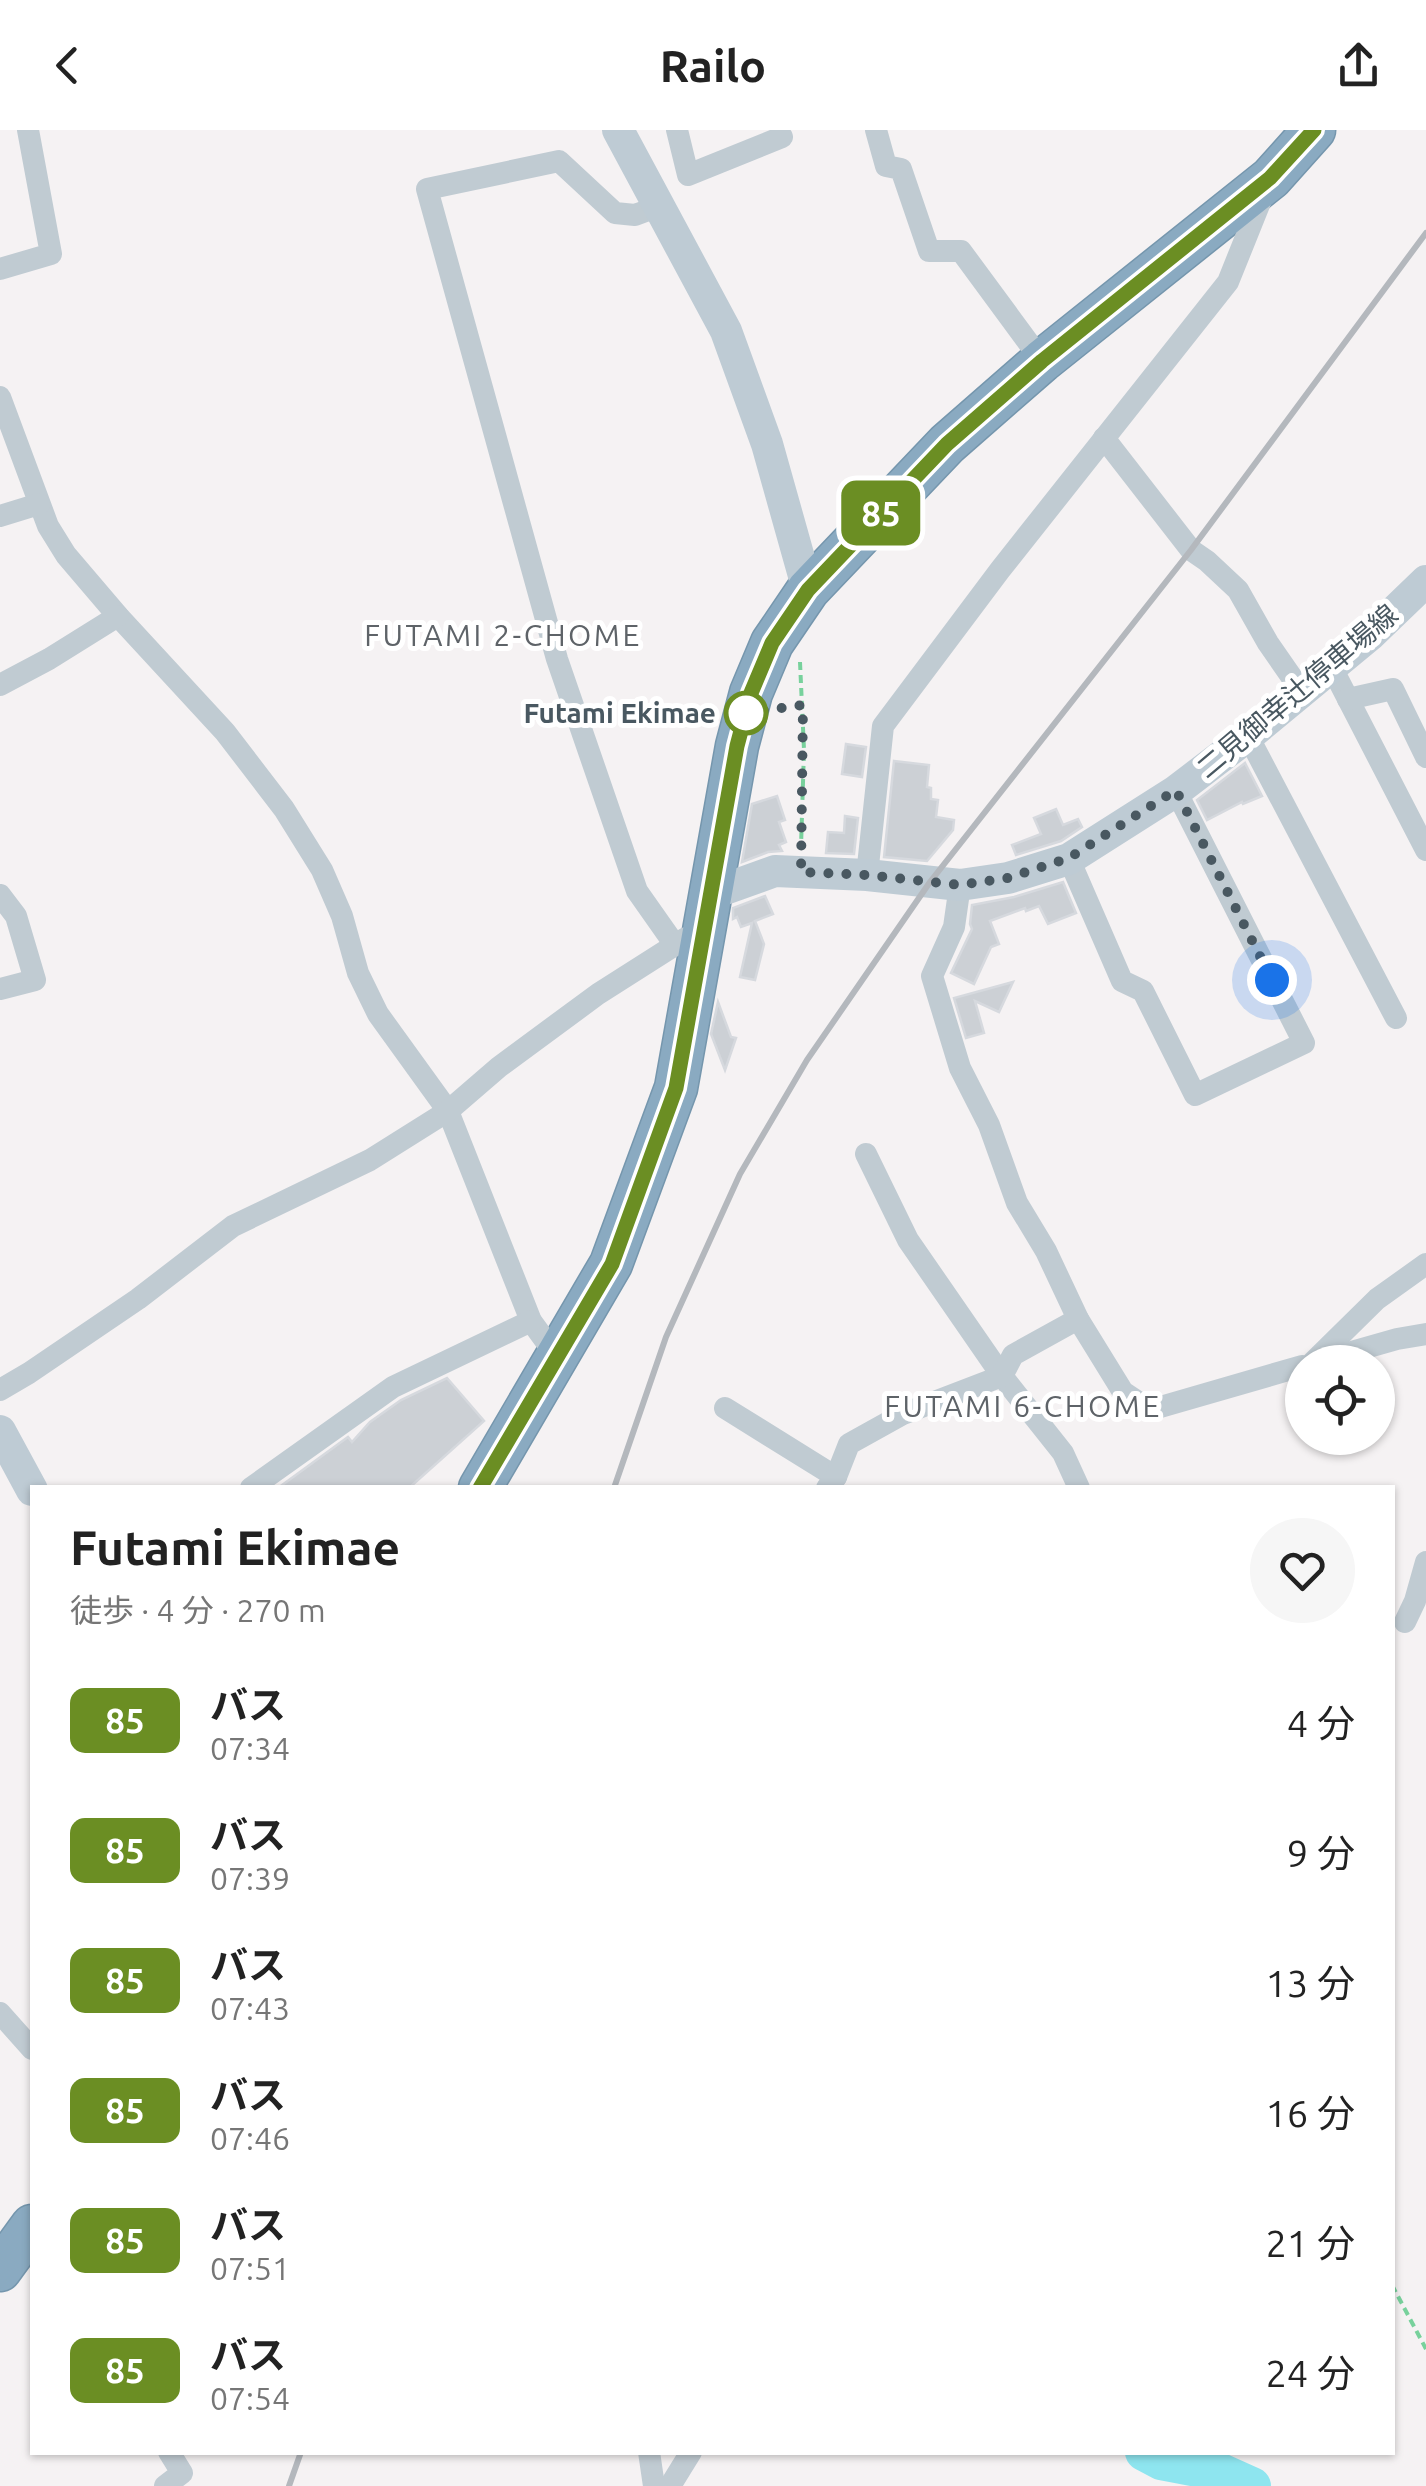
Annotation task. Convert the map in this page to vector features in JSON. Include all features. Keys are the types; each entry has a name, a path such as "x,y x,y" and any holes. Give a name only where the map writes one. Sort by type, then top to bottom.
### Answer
{"highway":[{"path":"482,1485 612,1264 676,1088 697,921 751,693 772,643 799,602 947,444 1042,361 1270,178 1314,130"},
{"path":"0,2270 30,2228"}],"main road":[{"path":"618,130 726,331 767,444 799,602"},
{"name":"二見御幸辻停車場線","path":"697,921 775,871 960,885 1008,878 1069,858 1176,790 1248,736 1370,636 1426,581"},
{"path":"0,1432 30,1486"}],"street":[{"path":"0,269 50,254 28,130"},
{"path":"677,130 688,174 782,137"},
{"path":"876,130 886,166 901,169 928,251 962,251 1042,361"},
{"path":"0,1390 138,1299 234,1226 370,1160 448,1110 499,1066 697,921 637,891 557,659 426,190 559,160 615,213 635,215 660,206"},
{"path":"867,875 883,726 1000,570 1228,282 1270,178"},
{"path":"0,397 48,526 66,555 225,732 284,809 322,870 342,916 358,973 378,1014 448,1110 531,1321 558,1358"},
{"path":"1104,438 1191,550 1238,590 1302,692"},
{"path":"0,516 39,504"},
{"path":"0,684 118,616"},
{"path":"1332,668 1426,850"},
{"path":"1348,700 1393,689 1426,757"},
{"path":"1248,736 1396,1018"},
{"path":"1069,858 1122,981 1142,991 1195,1095 1304,1043 1176,790"},
{"path":"960,885 954,927 932,976 960,1068 990,1125 1017,1203 1046,1251 1078,1318 1123,1392 1150,1410 1285,1371"},
{"path":"0,896 16,916 35,980 0,989"},
{"path":"866,1154 908,1240 1002,1376 1063,1454 1078,1485"},
{"path":"1331,1345 1377,1298 1426,1264"},
{"path":"725,1408 833,1484 849,1444 902,1414 1002,1376 1013,1355 1078,1318"},
{"path":"256,1485 393,1387 531,1321"},
{"path":"1376,1345 1426,1334"},
{"path":"1405,1622 1426,1562"},
{"path":"0,2014 30,2047"},
{"path":"165,2486 182,2474 172,2455"},
{"path":"649,2455 654,2486"},
{"path":"670,2486 689,2455"}],"path":[{"path":"799,602 803,705 801,872"},
{"path":"1395,2291 1426,2350"}],"building":[{"path":"846,744 866,747 862,777 842,774"},
{"path":"894,761 929,765 927,787 931,788 931,799 938,800 936,817 954,820 953,830 927,861 884,857"},
{"path":"1245,763 1262,796 1207,820 1197,800"},
{"path":"777,796 785,820 779,822 786,842 779,845 782,851 742,862 752,804"},
{"path":"1056,809 1063,825 1078,819 1082,827 1061,841 1016,855 1012,845 1041,834 1034,818"},
{"path":"845,816 858,818 854,854 826,853 828,832 844,833"},
{"path":"1063,882 1076,913 1048,924 1039,906 990,921 999,944 991,947 974,984 951,973 972,929 972,905"},
{"path":"765,896 773,914 755,921 764,944 755,980 740,977 752,923 741,927 737,917 733,919 733,908"},
{"path":"1013,982 999,1012 975,1001 984,1033 966,1038 954,998"},
{"path":"718,1002 731,1037 736,1038 725,1070 711,1034"},
{"path":"447,1378 484,1421 412,1485 282,1485 348,1437 352,1442 370,1422 401,1400"}],"waterway":[{"path":"1150,2455 1161,2461 1223,2473 1252,2486"}],"railway":[{"path":"615,1485 666,1337 740,1174 807,1060 930,882 1191,550 1426,233"},
{"path":"289,2486 300,2455"}],"bus line":[{"name":"85","path":"482,1485 612,1264 676,1088 737,746 751,693 772,643 808,590 947,444 1042,361 1270,178 1314,130"}],"place":[{"name":"Futami Ekimae","path":"746,713"}],"district":[{"name":"FUTAMI 2-CHOME","path":"503,636"},
{"name":"FUTAMI 6-CHOME","path":"1023,1407"}],"route":[{"path":"746,713 803,705 801,872 960,885 1008,878 1069,858 1176,790 1272,980"}]}
